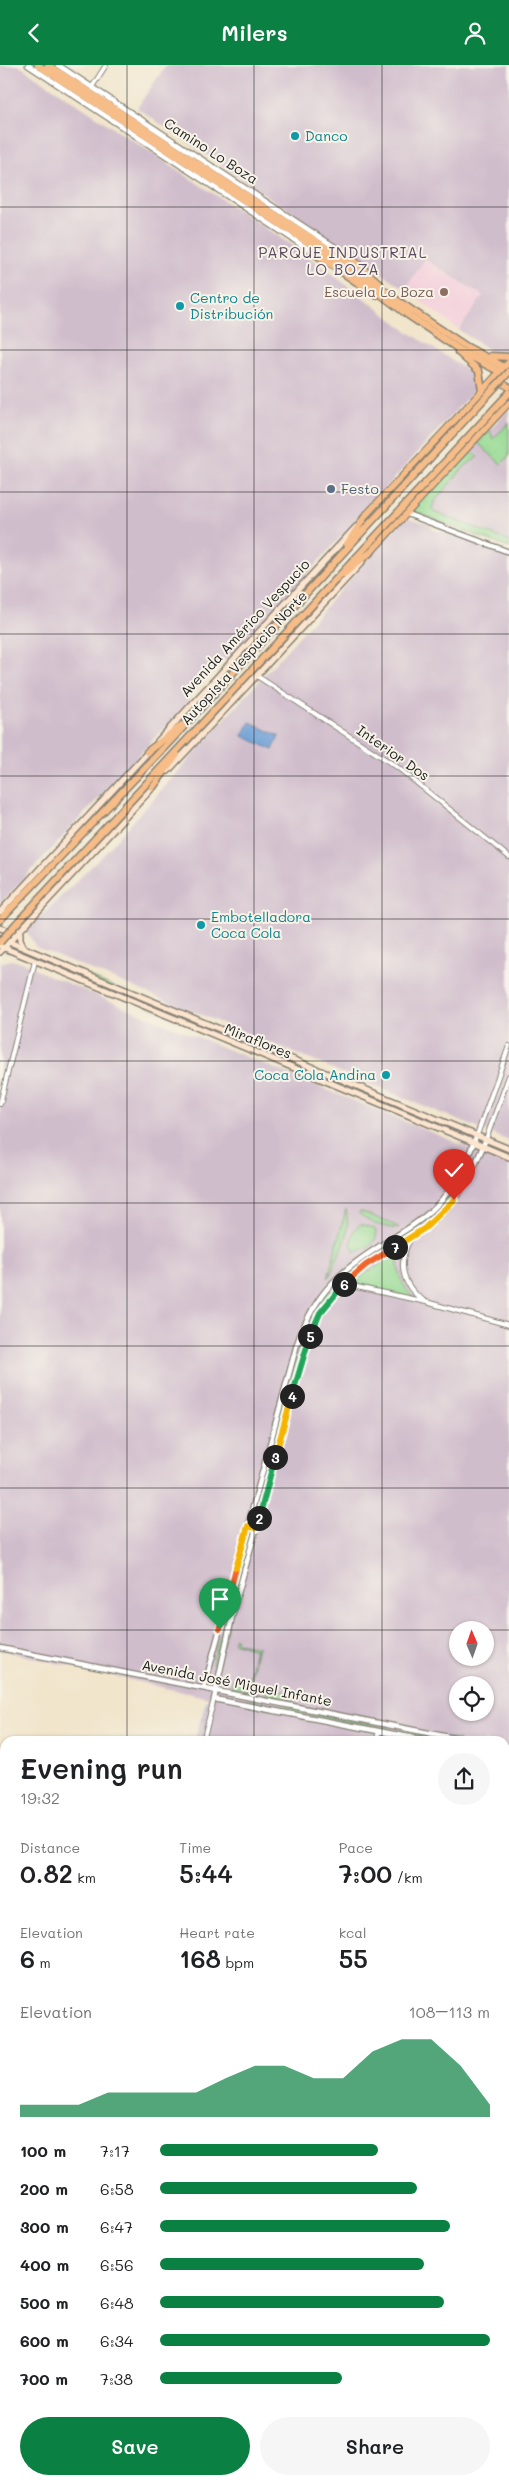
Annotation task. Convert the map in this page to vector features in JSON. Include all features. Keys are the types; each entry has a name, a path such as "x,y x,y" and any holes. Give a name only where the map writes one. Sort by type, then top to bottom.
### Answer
{"highway":[{"path":"38,65 345,267 387,297 452,345 479,371 483,381 482,391"},
{"path":"48,65 340,257 387,297 476,352 506,368"},
{"path":"311,251 368,291 387,297"},
{"path":"350,257 373,276 387,297"},
{"path":"452,345 506,368"},
{"path":"476,352 498,358 509,357"},
{"name":"Autopista Vespucio Norte","path":"0,917 193,717 495,387 506,368"},
{"name":"Autopista Vespucio Norte","path":"1,947 202,722 508,394"},
{"path":"335,562 366,515"},
{"path":"326,589 372,551"},
{"path":"148,752 193,717"},
{"path":"153,787 202,722"}],"main road":[{"path":"506,368 509,378"},
{"name":"Avenida Américo Vespucio","path":"0,917 148,752 366,515 493,379 506,368"},
{"path":"493,379 509,387"},
{"path":"0,928 12,932 18,927 153,787 509,403"},
{"path":"1,947 9,942 18,927"},
{"path":"18,927 20,940 25,948"},
{"name":"Miraflores","path":"1,947 9,942 25,948 509,1149"},
{"path":"1,947 18,953"},
{"name":"Miraflores","path":"1,947 509,1157"},
{"path":"394,1109 396,1102"}],"street":[{"name":"Camino Lo Boza","path":"28,65 311,251"},
{"name":"Camino Lo Boza","path":"58,65 350,257"},
{"path":"92,87 106,65"},
{"path":"407,513 509,553"},
{"name":"Interior Dos","path":"257,676 397,767 509,857"},
{"path":"0,1104 35,961"},
{"path":"204,1688 304,1325 323,1293 349,1266 419,1221 436,1207 460,1175 477,1135 509,1046"},
{"path":"204,1736 256,1528 311,1331 320,1313 343,1284 366,1265 411,1237 447,1208 465,1185 478,1160 509,1076"},
{"path":"468,1156 478,1160"},
{"path":"411,1237 403,1255 403,1274 411,1289 426,1302"},
{"path":"343,1284 426,1302 509,1325"},
{"path":"287,1382 295,1384"},
{"path":"248,1526 256,1528"},
{"name":"Avenida José Miguel Infante","path":"0,1648 444,1736"},
{"path":"210,1667 220,1670"},
{"path":"244,1705 246,1696"},
{"name":"Avenida José Miguel Infante","path":"214,1699 404,1736"},
{"path":"378,1736 379,1731"}],"shaded area":[{"path":"0,65 18,65 305,254 410,333 468,371 473,375 476,384 475,389 226,660 222,659 199,684 195,681 183,694 190,700 0,904"},
{"path":"166,65 509,65 509,353 495,354 459,330 483,296 425,259 405,289 137,108"},
{"name":"Escuela Lo Boza","path":"424,258 483,296 459,330 405,289"},
{"path":"509,409 509,548 412,511 471,450"},
{"path":"405,518 429,524 434,530 458,535 509,558 509,1141 36,947 26,931 105,853"},
{"path":"10,960 26,963 41,972 158,1021 509,1164 509,1736 199,1736 209,1698 0,1650 0,963"}],"green space":[{"path":"509,423 509,456 501,464 478,443 490,430 493,439"},
{"path":"471,450 478,457 464,467 434,502 432,509 434,512 509,541 509,548 412,511"},
{"path":"11,944 394,1103 392,1107 8,948"},
{"path":"399,1106 472,1136 471,1139 397,1109"},
{"path":"469,1161 473,1163 462,1183 433,1218 414,1233 363,1265 335,1288 332,1284 365,1257 423,1221 450,1193"},
{"path":"346,1209 347,1236 328,1278"},
{"path":"360,1211 399,1227 396,1229 375,1224 359,1214"},
{"path":"361,1224 374,1228 376,1237 375,1241 368,1247 355,1252 351,1245 354,1230"},
{"path":"398,1252 400,1278 415,1299 352,1282"},
{"path":"328,1289 332,1292 319,1314 310,1335 294,1382 289,1381 305,1333"},
{"path":"288,1384 293,1385 255,1525 250,1524"},
{"path":"249,1527 254,1529 217,1665 212,1664"},
{"path":"235,1637 238,1643 259,1647 256,1649 250,1680 253,1681 251,1691 231,1687 233,1679 248,1682 255,1649 233,1642"},
{"path":"267,1689 301,1694 307,1691 305,1701 266,1694"},
{"path":"248,1699 391,1728 393,1731 247,1704 246,1701"},
{"path":"398,1729 434,1736 413,1736 398,1733"}],"water":[{"path":"250,722 279,736 273,750 243,736"}],"waterway":[{"path":"197,1736 207,1701"}],"place":[{"name":"Danco","path":"295,136"},
{"name":"Escuela Lo Boza","path":"444,292"},
{"name":"Centro de Distribución","path":"180,306"},
{"name":"Festo","path":"331,489"},
{"name":"Embotelladora Coca Cola","path":"201,925"},
{"name":"Coca Cola Andina","path":"386,1075"}],"district":[{"name":"PARQUE INDUSTRIAL LO BOZA","path":"343,262"}],"route":[{"path":"220,1629 248,1526 256,1528 304,1351 320,1313 343,1284 366,1265 425,1228 438,1218 454,1200"}]}
